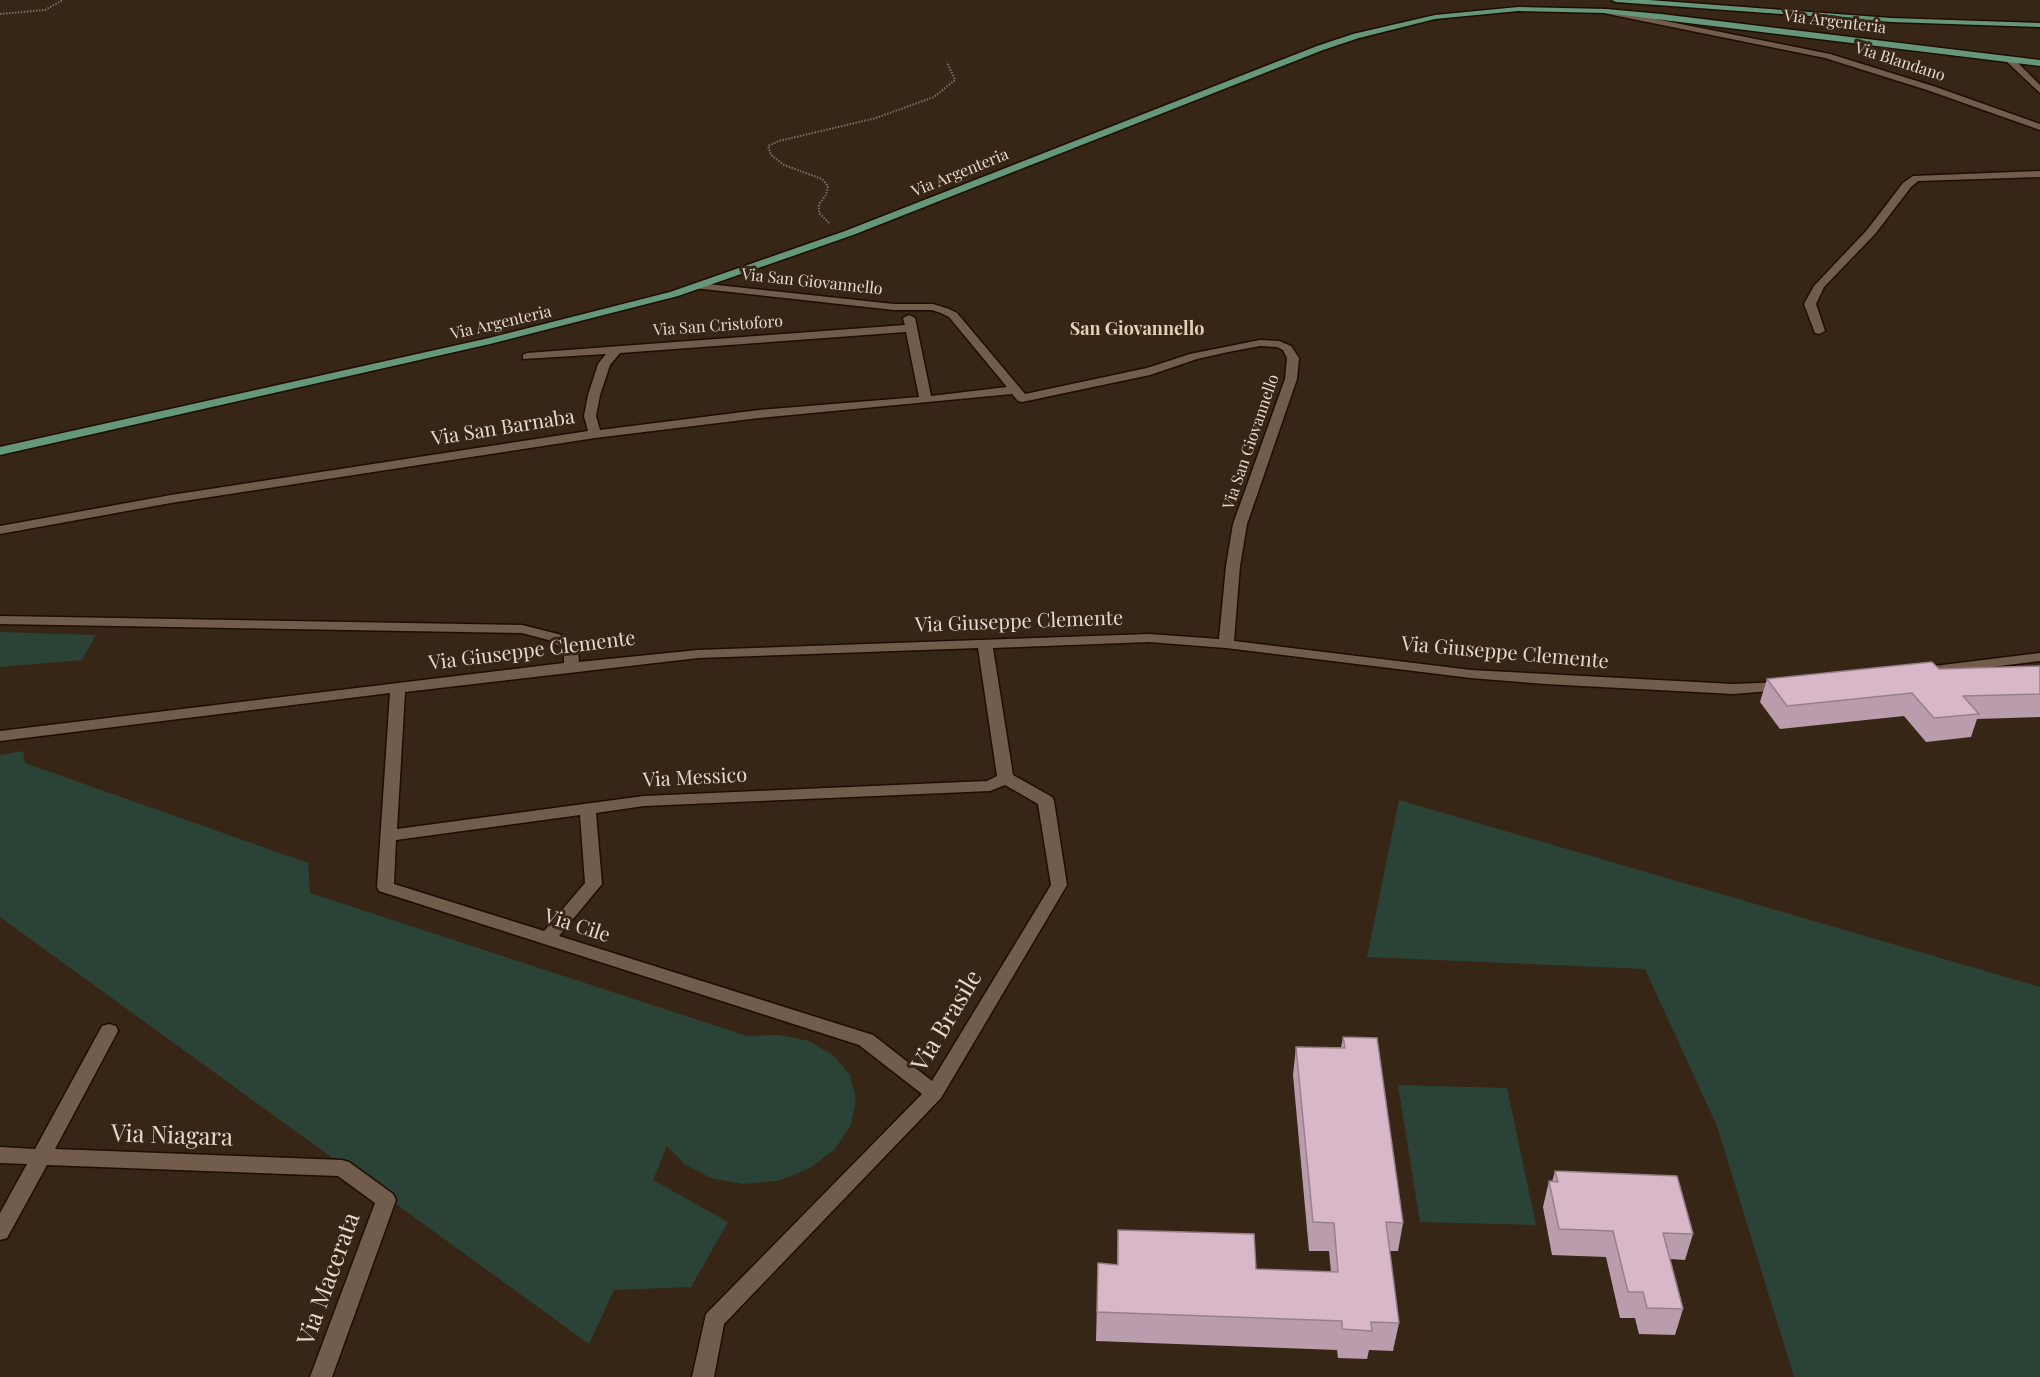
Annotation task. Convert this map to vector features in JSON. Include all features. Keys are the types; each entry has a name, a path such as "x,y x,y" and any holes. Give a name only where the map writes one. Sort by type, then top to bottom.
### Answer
{"main road":[{"path":"1467,4 1525,0"},
{"path":"1616,0 1891,20 2040,25"},
{"path":"1437,7 1447,6"},
{"name":"Via Argenteria","path":"0,451 490,341 593,316 698,286 849,233 1320,48 1403,19 1491,10 1606,11 2040,63"}],"street":[{"name":"Via Blandano","path":"1606,11 1645,21 1827,56 1930,87 2040,127"},
{"path":"2009,59 2040,90"},
{"path":"1820,331 1810,304 1819,285 1871,232 1916,178 2040,174"},
{"name":"Via San Giovannello","path":"698,286 907,307 933,307 953,315 1022,398 1150,371 1194,356 1260,343 1279,344 1287,348 1293,358 1291,379 1240,524 1233,566 1226,644"},
{"path":"907,307 926,400"},
{"name":"Via San Cristoforo","path":"527,357 911,328"},
{"path":"595,434 590,416 594,394 604,364 616,351"},
{"name":"Via San Barnaba","path":"0,530 171,499 595,434 759,414 1015,390"},
{"path":"0,620 522,629 557,638 571,650 572,667"},
{"name":"Via Giuseppe Clemente","path":"0,736 698,654 1149,638 1226,644 1472,674 1545,680 1733,690 1803,684"},
{"path":"985,644 1005,778"},
{"path":"1916,672 2040,657"},
{"name":"Via Cile","path":"398,688 385,887 866,1040 934,1093"},
{"name":"Via Messico","path":"388,836 644,801 990,786 1005,778"},
{"name":"Via Brasile","path":"703,1377 714,1320 934,1093 1059,885 1046,801 1005,778"},
{"path":"547,939 594,884 588,808"},
{"path":"0,1232 109,1031"},
{"name":"Via Niagara","path":"0,1155 342,1168 386,1200"},
{"name":"Via Macerata","path":"321,1377 386,1200"}],"path":[{"path":"0,14 45,10 63,0"},
{"path":"849,233 830,225 819,213 819,204 826,195 828,186 822,179 784,165 771,155 768,146 779,141 876,118 934,96 956,80 947,62"}],"green space":[{"path":"0,632 96,635 82,660 0,667"},
{"path":"23,751 25,763 308,863 310,893 747,1036 779,1035 809,1041 834,1056 850,1075 856,1100 851,1125 835,1149 810,1168 778,1181 743,1184 711,1178 684,1164 667,1146 653,1180 728,1222 691,1287 614,1290 589,1344 0,917 0,755"},
{"path":"1399,800 2040,987 2040,1377 1794,1377 1717,1126 1645,969 1367,957"},
{"path":"1398,1085 1507,1088 1536,1225 1420,1222"}],"building":[{"path":"1932,662 1939,669 2040,666 2040,694 1963,696 1979,714 1934,718 1912,693 1787,706 1767,679"},
{"path":"1343,1037 1377,1038 1403,1223 1386,1222 1399,1323 1371,1322 1372,1331 1342,1329 1342,1321 1097,1312 1098,1263 1118,1265 1118,1230 1254,1234 1256,1269 1338,1272 1334,1223 1313,1222 1296,1047 1345,1048"},
{"path":"1555,1171 1677,1176 1693,1234 1663,1233 1683,1309 1647,1308 1643,1292 1628,1292 1613,1231 1559,1229 1549,1181 1558,1182"}],"district":[{"name":"San Giovannello","path":"1137,329"}]}
